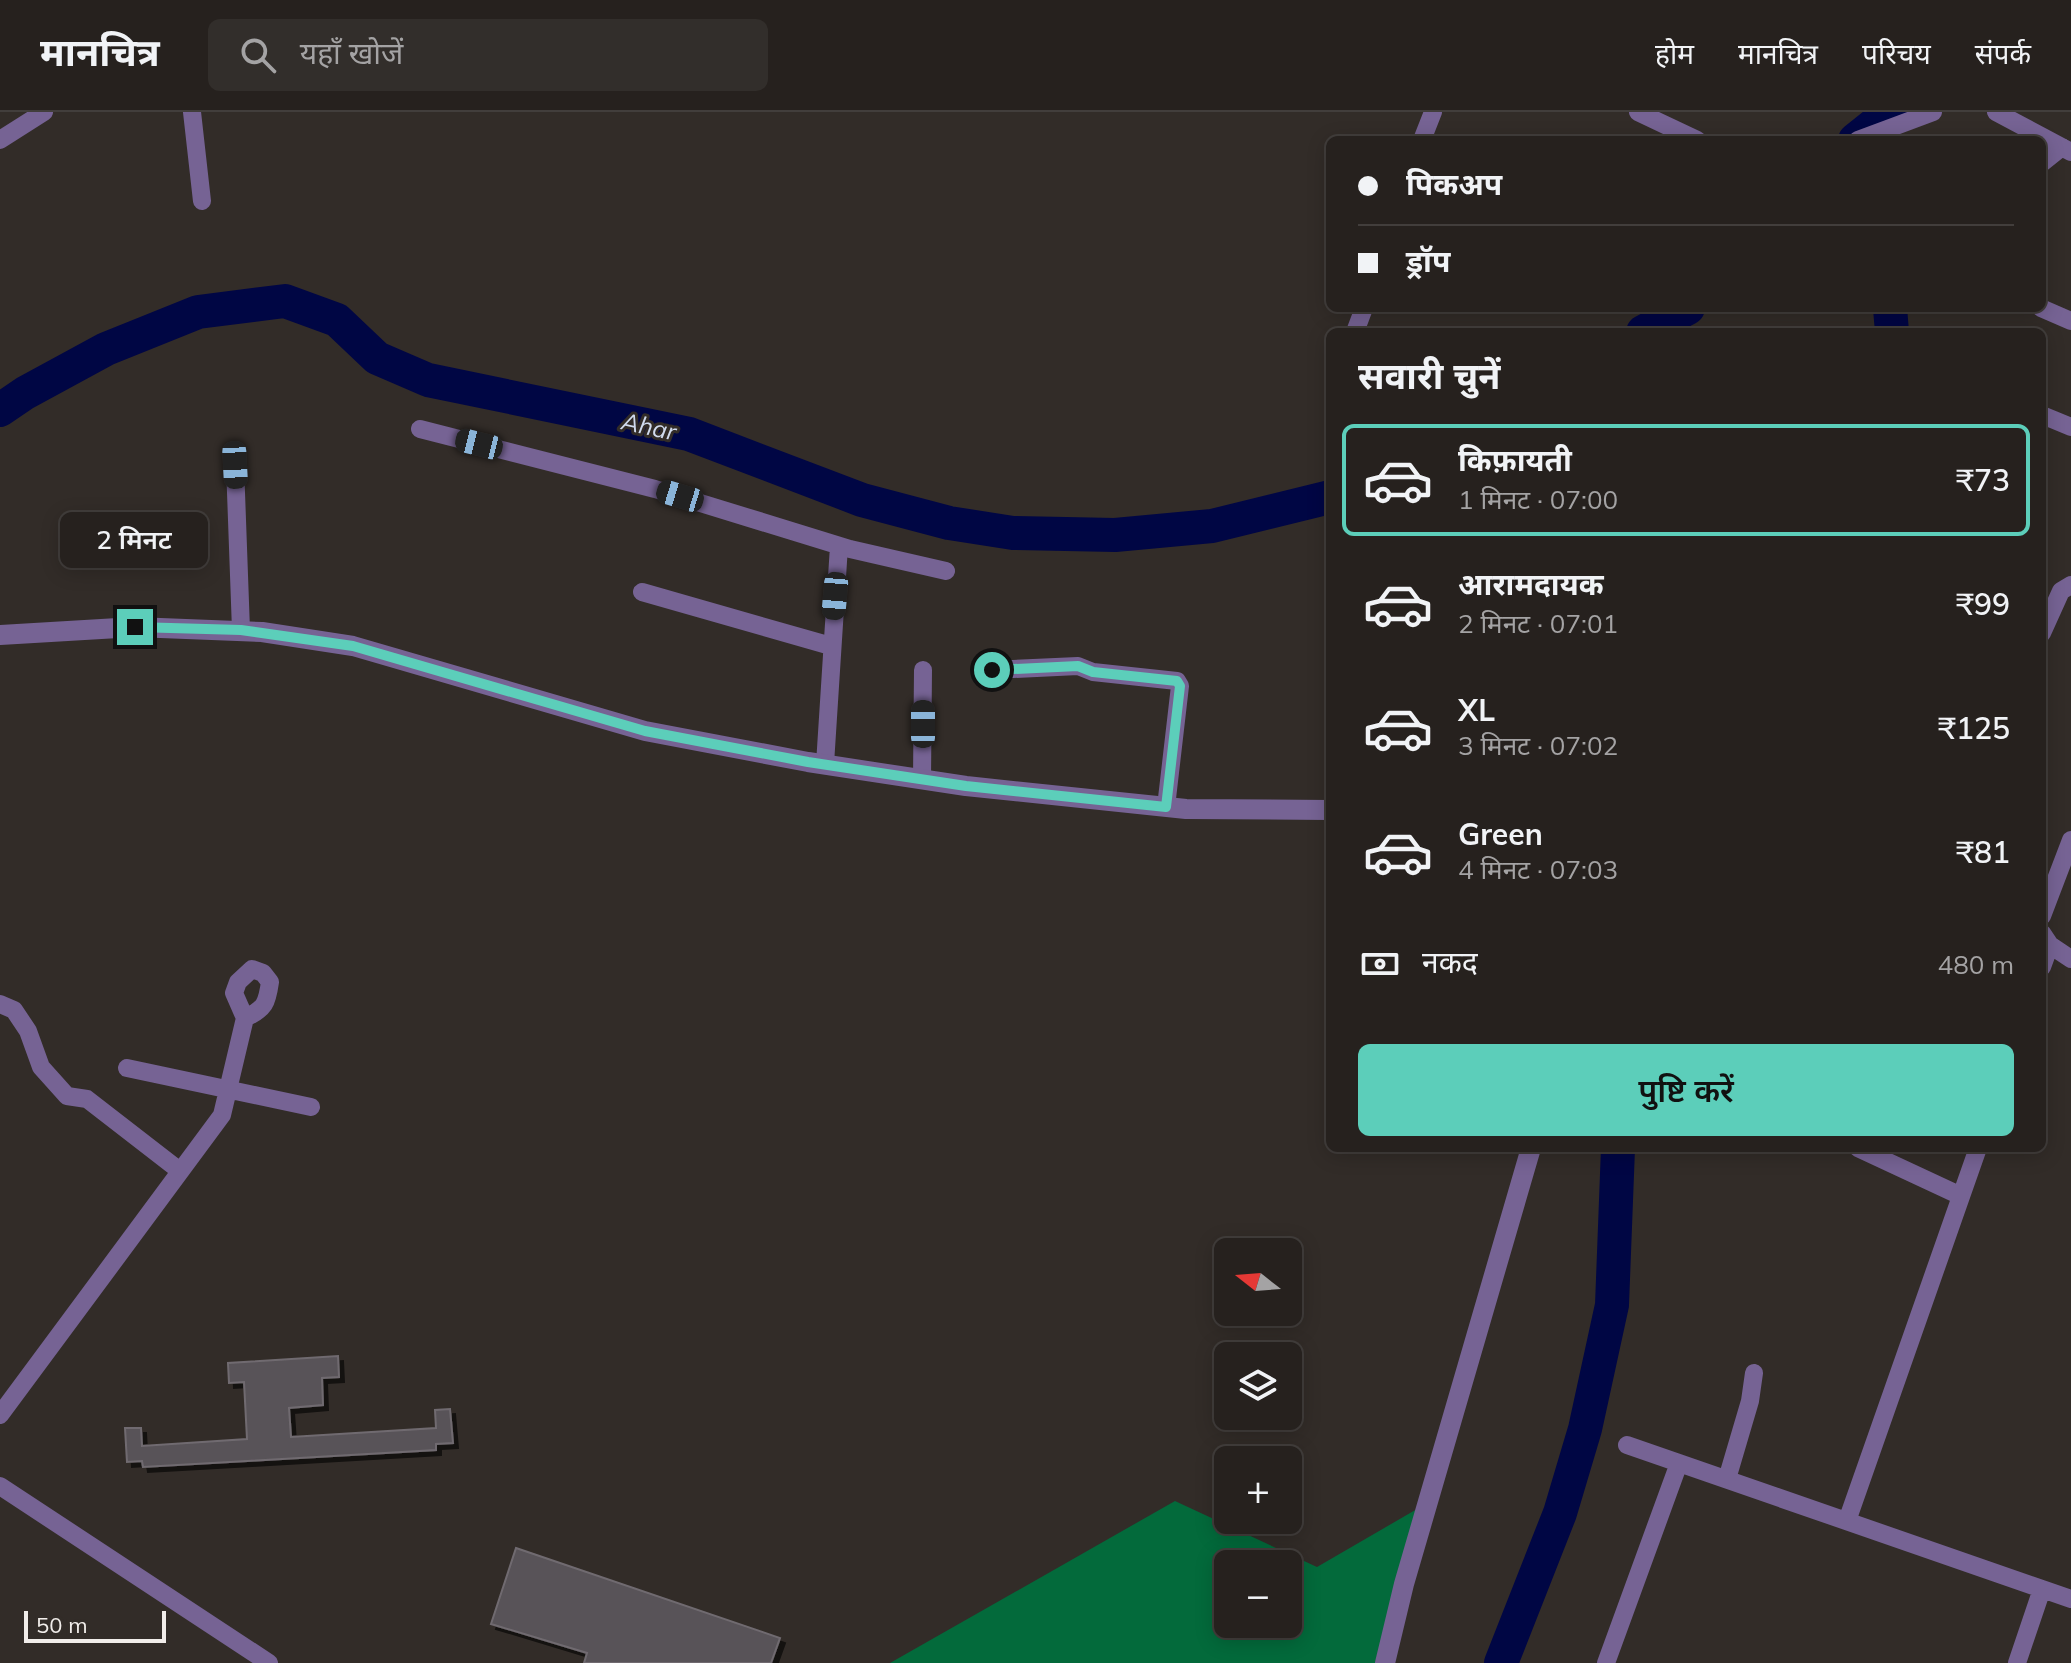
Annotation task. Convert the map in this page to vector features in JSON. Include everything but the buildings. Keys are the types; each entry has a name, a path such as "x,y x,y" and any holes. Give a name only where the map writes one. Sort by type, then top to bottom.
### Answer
{"street":[{"path":"0,140 44,112"},
{"path":"192,112 202,201"},
{"path":"1424,136 1433,112"},
{"path":"1638,112 1689,136"},
{"path":"1869,136 1933,112"},
{"path":"1996,112 2041,136"},
{"path":"2046,138 2066,149"},
{"path":"2046,161 2066,149"},
{"path":"2046,310 2071,321"},
{"path":"2046,417 2071,427"},
{"path":"420,429 655,489 839,546 946,571"},
{"path":"235,465 241,630"},
{"path":"825,764 839,546"},
{"path":"2046,624 2061,591 2071,585"},
{"path":"642,592 831,646"},
{"path":"0,635 135,627 241,630 353,646 645,731 825,764 922,779 1166,807 1326,810"},
{"path":"992,670 1078,666 1093,672 1177,681 1180,686 1166,807"},
{"path":"922,779 923,670"},
{"path":"2046,906 2071,840"},
{"path":"2046,939 2071,959"},
{"path":"0,1004 14,1010 28,1031 41,1067 67,1096 87,1099 180,1171"},
{"path":"0,1415 222,1115 245,1018"},
{"path":"127,1068 311,1107"},
{"path":"1385,1663 1408,1569 1530,1152"},
{"path":"1867,1152 1961,1196"},
{"path":"1847,1521 1975,1152"},
{"path":"1727,1479 1750,1401 1754,1373"},
{"path":"1627,1445 2071,1599"},
{"path":"1606,1663 1679,1463"},
{"path":"0,1486 269,1663"},
{"path":"2017,1663 2042,1589"}],"green space":[{"path":"1175,1501 1214,1519 1214,1534 1246,1534 1280,1550 1214,1550 1214,1638 1302,1638 1302,1560 1317,1567 1417,1509 1375,1663 890,1663"}],"waterway":[{"name":"Ahar","path":"1860,136 1890,112"},
{"name":"Ahar","path":"0,410 106,349 198,312 285,301 337,320 377,358 428,380 689,434 862,500 949,523 1013,533 1115,535 1212,526 1326,498"},
{"name":"Ahar","path":"1650,328 1680,312"},
{"path":"1890,312 1892,328"},
{"path":"1501,1663 1560,1513 1585,1429 1612,1305 1618,1152"}],"route":[{"path":"135,627 241,630 353,646 645,731 808,762 966,786 1166,807 1180,686 1177,681 1093,672 1078,666 992,670"}]}
